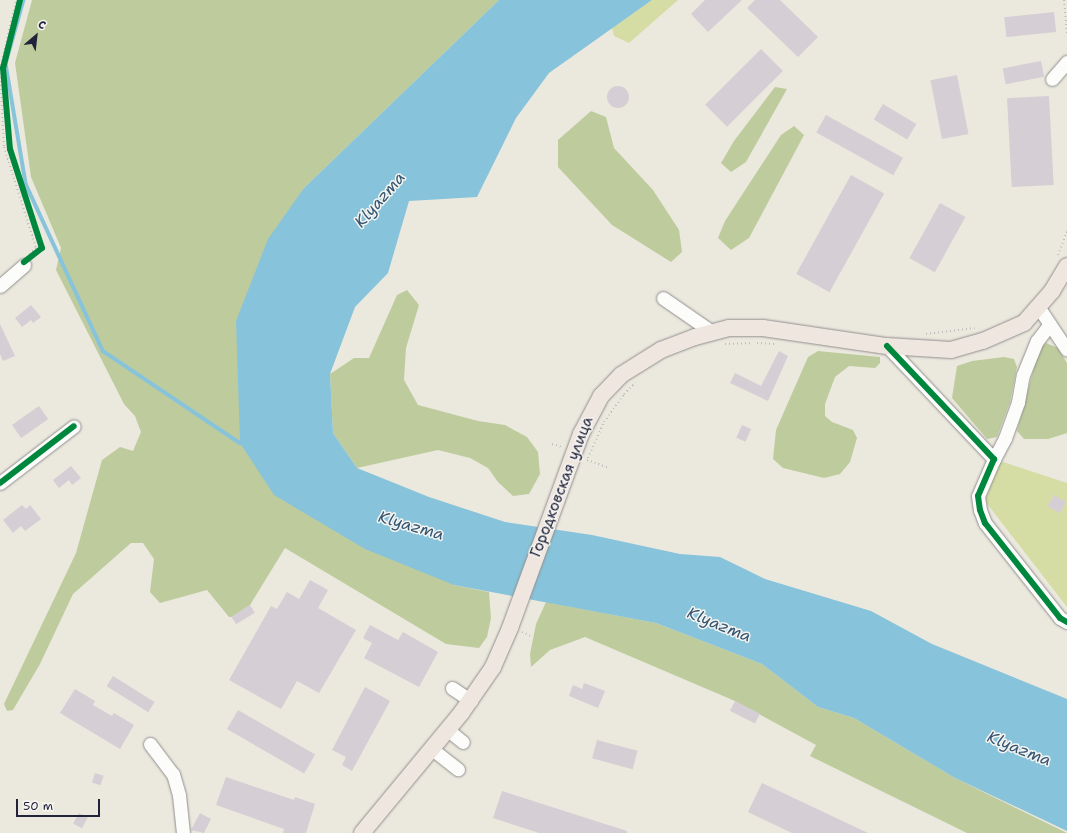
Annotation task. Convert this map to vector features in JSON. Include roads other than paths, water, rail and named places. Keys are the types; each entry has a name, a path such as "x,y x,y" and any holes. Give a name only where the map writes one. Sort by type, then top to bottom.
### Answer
{"main road":[{"name":"Городковская улица","path":"362,833 472,700 516,630 570,451 594,408 621,375 661,350 715,338 729,328 763,328 887,346 951,350 1006,332 1024,322 1039,308 1067,266"}],"street":[{"path":"1052,79 1067,62"},
{"path":"0,286 23,262"},
{"path":"663,298 715,338"},
{"path":"1039,308 1067,350"},
{"path":"1050,324 1037,341 1023,375 1018,402 1005,438 978,496 980,510 985,523 1060,618 1067,622"},
{"path":"887,346 994,459"},
{"path":"0,484 74,426"},
{"path":"452,688 472,700"},
{"path":"448,730 463,742"},
{"path":"150,744 173,774 179,795 183,833"},
{"path":"432,749 458,769"}],"water":[{"name":"Klyazma","path":"499,0 652,0 549,73 516,118 477,197 409,201 388,273 355,307 330,374 333,433 357,468 429,497 505,522 592,535 680,554 720,557 765,579 871,611 932,644 1067,699 1067,831 955,778 854,718 818,707 762,664 656,623 454,585 365,549 274,495 240,443 236,321 268,239 304,188"}],"waterway":[{"path":"24,0 6,64 26,184 103,351 240,443"}]}
